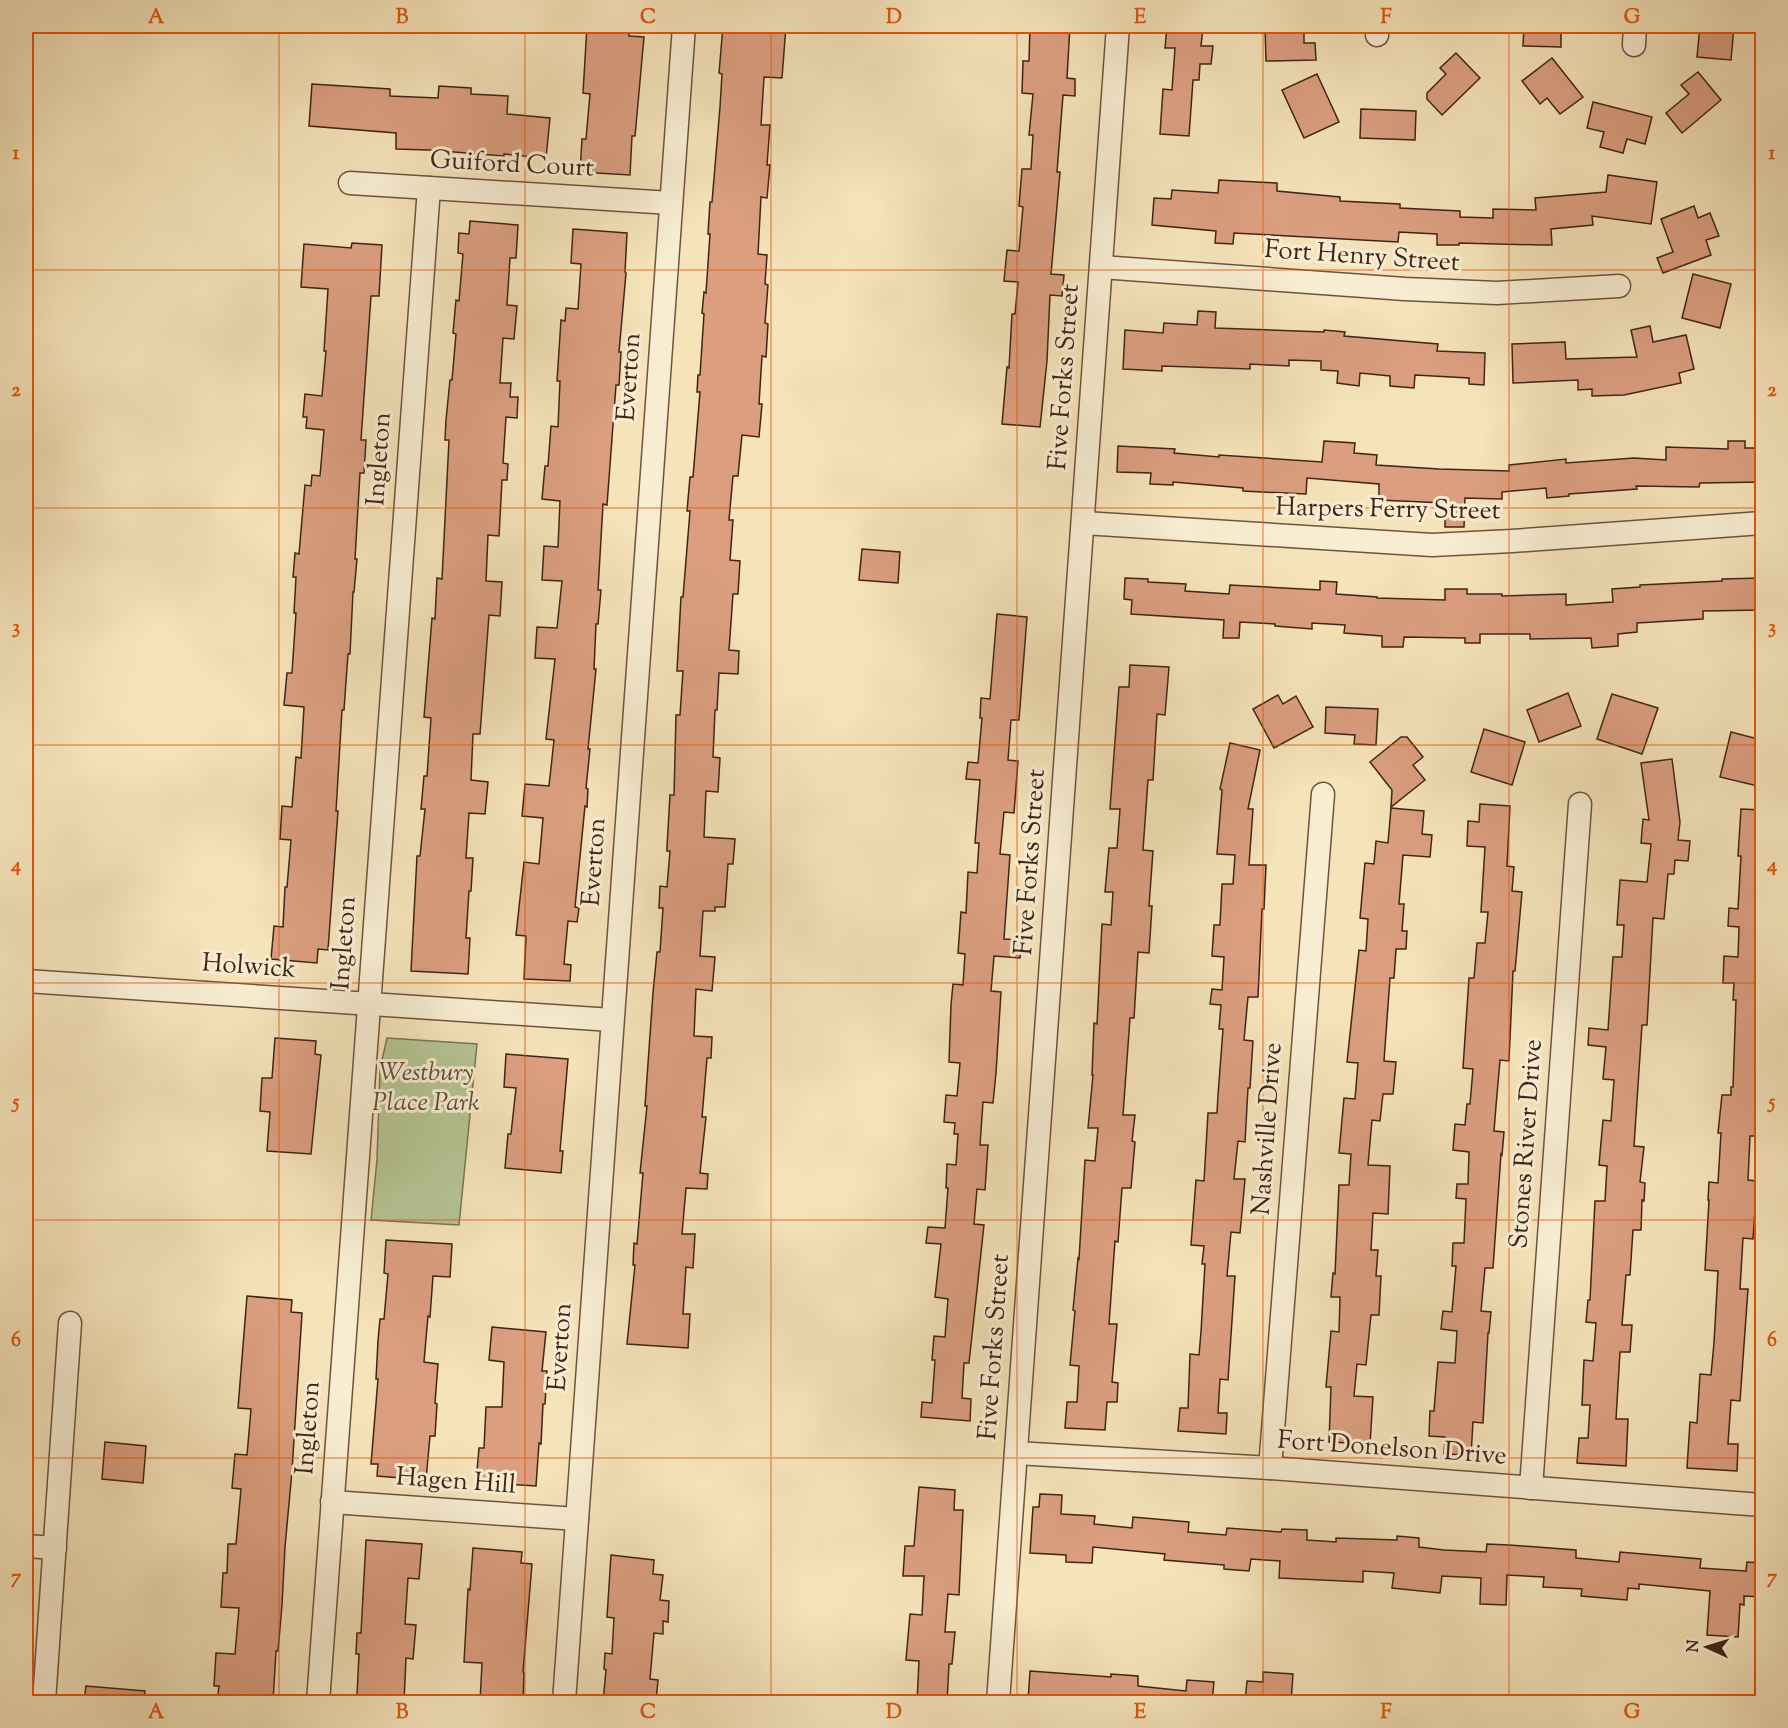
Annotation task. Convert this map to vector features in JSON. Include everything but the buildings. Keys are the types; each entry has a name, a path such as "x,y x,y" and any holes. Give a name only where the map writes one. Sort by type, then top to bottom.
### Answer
{"street":[{"name":"Everton","path":"564,1702 684,26"},
{"name":"Five Forks Street","path":"998,1702 1118,26"},
{"name":"Guiford Court","path":"350,183 671,203"},
{"name":"Ingleton","path":"318,1702 429,188"},
{"name":"Fort Henry Street","path":"1101,267 1393,288 1497,293 1619,286"},
{"name":"Harpers Ferry Street","path":"1084,524 1432,545 1762,523"},
{"name":"Nashville Drive","path":"1270,1468 1323,794"},
{"name":"Stones River Drive","path":"1531,1488 1580,804"},
{"name":"Holwick","path":"26,981 612,1020"},
{"path":"44,1702 70,1323"},
{"name":"Fort Donelson Drive","path":"1016,1453 1270,1468 1762,1505"},
{"name":"Hagen Hill","path":"332,1502 577,1519"},
{"path":"26,1546 55,1548"}],"green space":[{"name":"Westbury Place Park","path":"387,1038 477,1044 459,1225 371,1220 377,1160 380,1069"}]}
